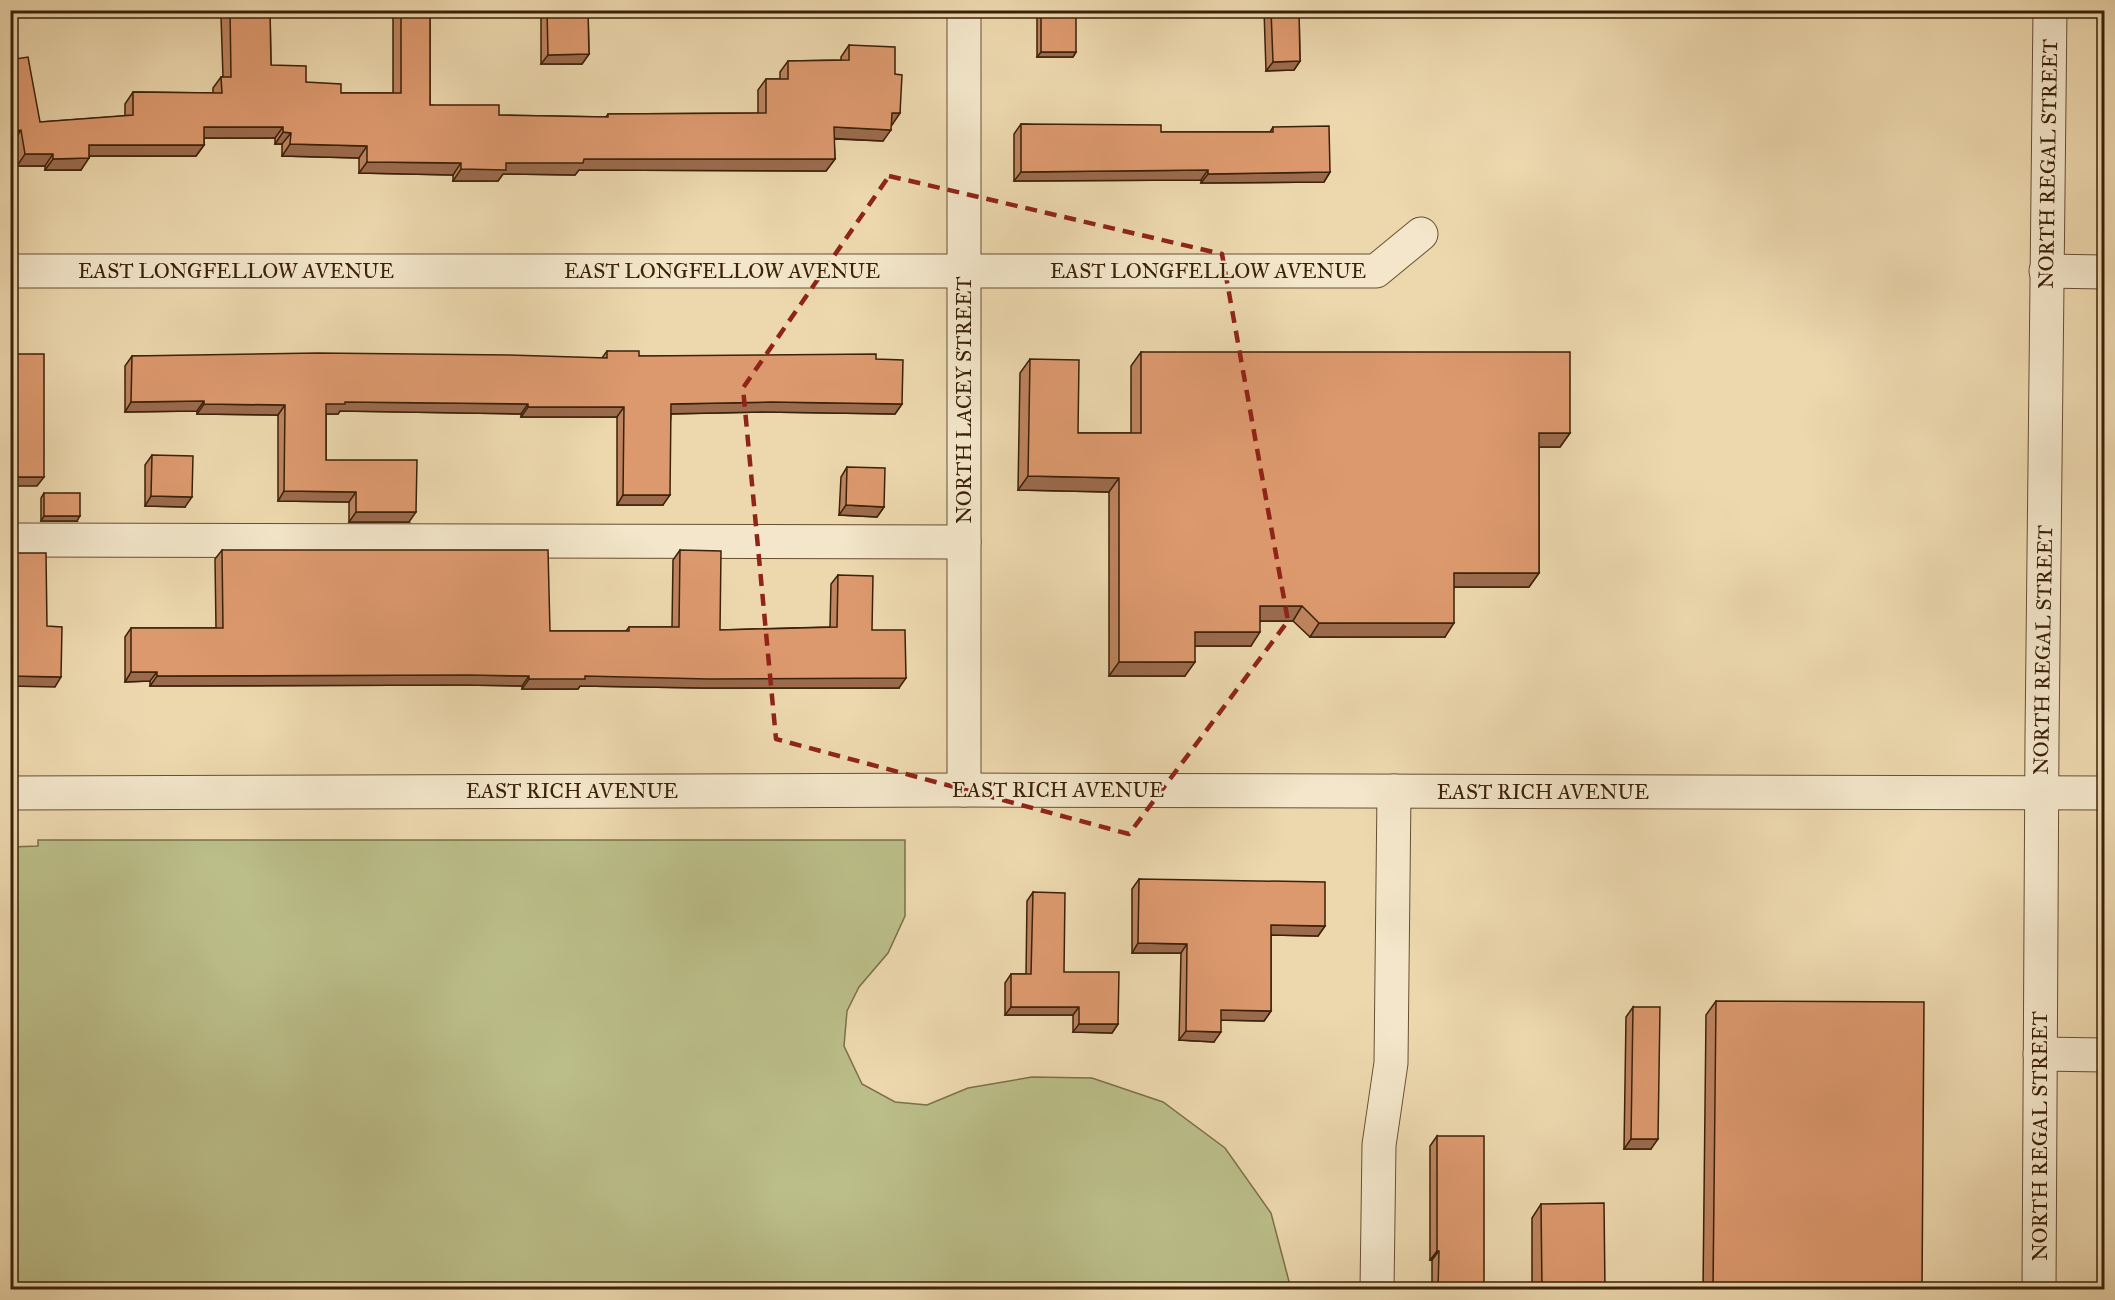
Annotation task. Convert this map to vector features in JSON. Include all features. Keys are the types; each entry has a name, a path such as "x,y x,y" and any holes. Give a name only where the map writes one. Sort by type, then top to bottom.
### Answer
{"street":[{"name":"NORTH LACEY STREET","path":"964,10 964,790"},
{"name":"NORTH REGAL STREET","path":"2039,1290 2041,793 2050,10"},
{"name":"EAST LONGFELLOW AVENUE","path":"10,271 1377,271 1420,234"},
{"path":"2046,271 2104,272"},
{"path":"10,540 964,542"},
{"name":"EAST RICH AVENUE","path":"10,793 964,790 2104,793"},
{"path":"1377,1290 1379,1145 1391,1063 1394,791"},
{"path":"2040,1054 2104,1055"}],"highlighted area":[{"path":"889,176 1222,254 1288,621 1129,834 776,739 743,388"}],"green space":[{"path":"38,840 905,840 905,916 888,953 859,987 847,1011 844,1046 862,1084 895,1102 927,1105 968,1088 1032,1077 1092,1078 1163,1102 1225,1148 1271,1213 1291,1289 11,1289 11,847 38,846"}],"building":[{"path":"230,10 270,10 271,65 306,66 306,82 341,84 341,93 401,93 401,10 430,10 430,105 499,105 499,115 608,117 608,114 766,113 766,79 788,79 788,61 849,60 849,45 895,47 895,74 902,75 900,113 892,113 891,130 834,127 835,159 584,159 583,163 506,163 506,170 461,169 461,163 367,162 367,146 290,144 291,133 283,132 283,127 204,127 204,145 89,145 89,158 53,159 53,154 25,154 21,130 10,132 10,60 28,57 40,122 133,115 133,92 222,93 221,77 231,77"},
{"path":"547,10 588,10 589,54 548,55"},
{"path":"1271,10 1299,10 1300,61 1273,62"},
{"path":"1076,12 1076,52 1041,52 1041,13"},
{"path":"1021,124 1161,125 1161,132 1273,132 1273,127 1329,126 1330,172 1208,174 1208,170 1021,172"},
{"path":"607,351 639,351 639,356 876,354 876,359 903,360 902,404 771,402 671,404 670,495 623,495 624,407 345,402 345,404 326,404 326,460 417,460 416,512 356,512 356,492 284,491 285,405 204,404 204,401 131,402 132,356 318,353 607,358"},
{"path":"1141,352 1570,352 1570,433 1539,433 1539,573 1454,573 1454,623 1319,623 1302,606 1260,606 1260,632 1195,632 1195,662 1119,662 1119,478 1028,476 1030,359 1079,360 1078,433 1141,433"},
{"path":"10,354 44,354 44,477 10,477"},
{"path":"152,455 193,456 192,497 151,496"},
{"path":"847,467 885,468 884,507 846,505"},
{"path":"44,493 80,493 80,516 44,516"},
{"path":"222,550 548,550 550,631 629,631 629,627 679,627 680,550 721,551 720,630 837,627 838,575 873,576 872,630 905,630 906,678 709,679 585,676 585,679 529,679 529,676 469,675 157,676 157,672 131,672 131,628 223,628"},
{"path":"10,553 46,553 47,626 62,627 61,677 10,676"},
{"path":"1139,879 1325,882 1325,926 1271,925 1271,1011 1221,1010 1221,1032 1186,1031 1187,944 1138,943"},
{"path":"1033,892 1065,893 1064,972 1119,972 1118,1024 1079,1024 1079,1007 1011,1007 1011,974 1031,974"},
{"path":"1716,1001 1924,1002 1922,1290 1713,1290"},
{"path":"1633,1007 1660,1007 1658,1139 1631,1139"},
{"path":"1437,1136 1484,1136 1484,1287 1486,1290 1438,1290"},
{"path":"1604,1203 1605,1290 1542,1290 1541,1204"}]}
